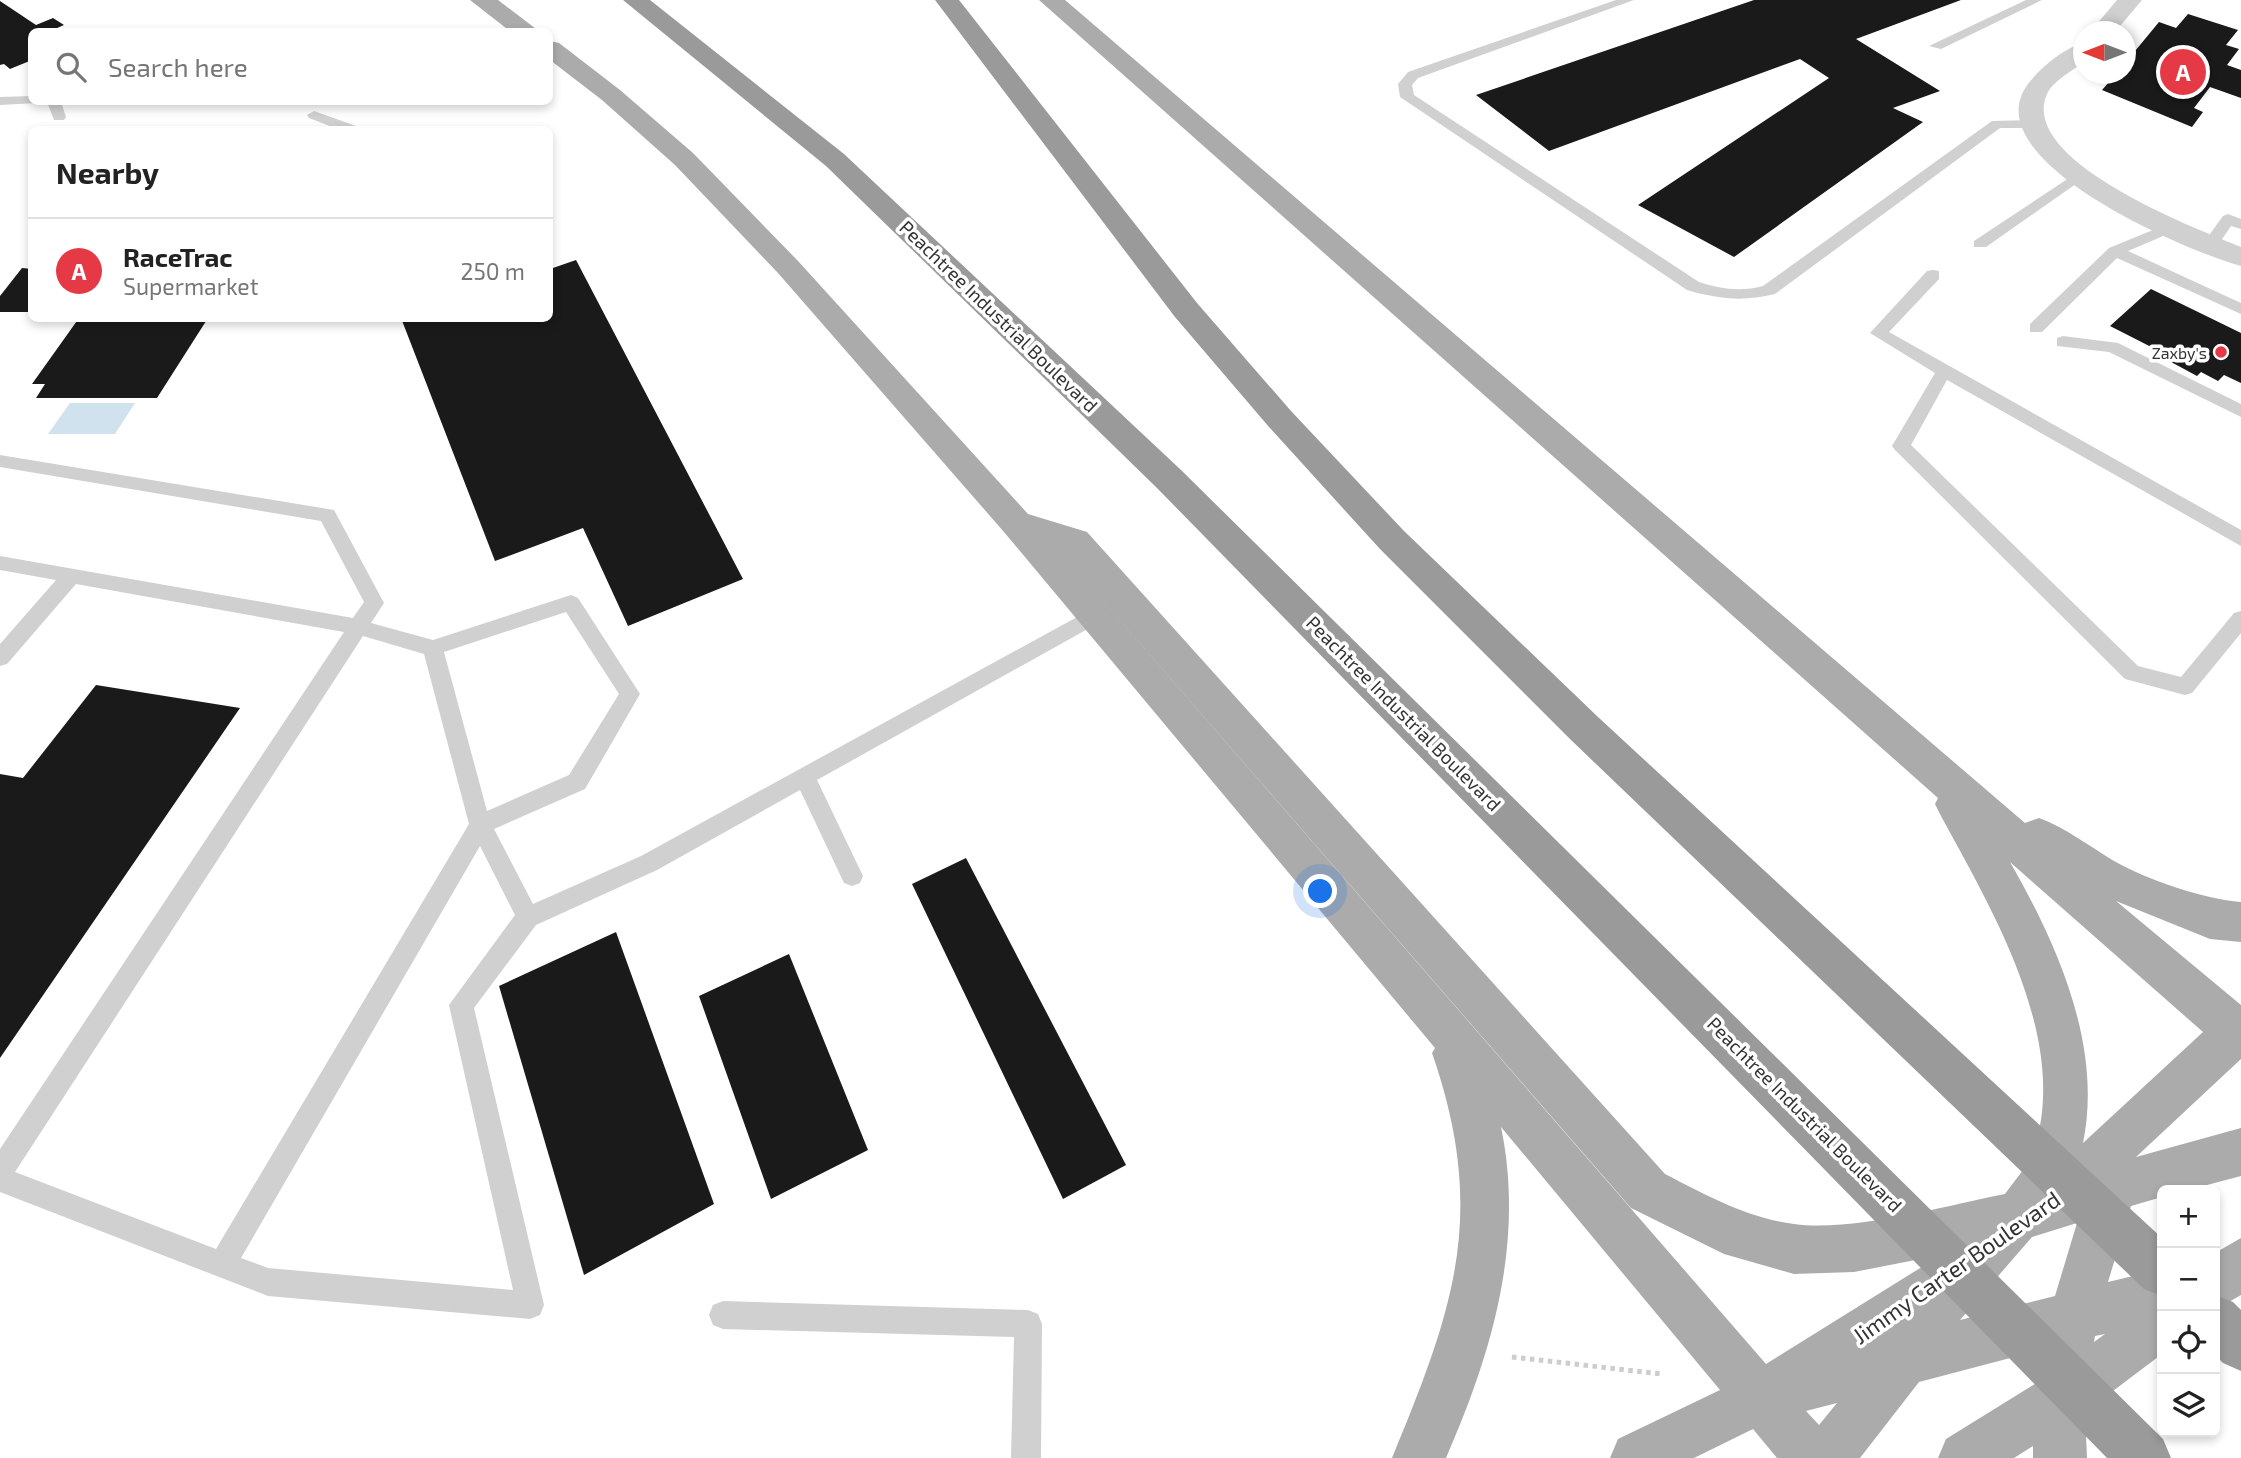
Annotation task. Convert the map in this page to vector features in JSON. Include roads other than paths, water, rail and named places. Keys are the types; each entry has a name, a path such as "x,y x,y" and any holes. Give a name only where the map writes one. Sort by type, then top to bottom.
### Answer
{"highway":[{"path":"615,0 678,34"},
{"name":"Peachtree Industrial Boulevard","path":"635,0 835,160 1170,479 2144,1458"},
{"path":"947,0 1124,232 1289,429 1392,540 1584,728 2157,1266"},
{"path":"2225,1283 2241,1345"}],"main road":[{"path":"482,0 522,28"},
{"path":"1051,0 1544,433 2239,1032"},
{"path":"553,50 611,95 736,210 1016,523 1444,1029 1812,1458"},
{"path":"1016,523 1075,541 1648,1191 1724,1230 1794,1249 1854,1247 2018,1225 2113,1187 2241,1152"},
{"path":"1932,766 2102,876 2210,919 2241,922"},
{"path":"1827,1458 1904,1359 1938,1307 2018,1225 2055,1163 2066,1112 2062,1049 2045,983 2021,921 1978,840 1932,766"},
{"path":"1419,1458 1434,1427 1465,1339 1484,1261 1487,1198 1480,1136 1468,1083 1444,1029"},
{"name":"Jimmy Carter Boulevard","path":"1637,1458 1762,1397 1896,1312 2018,1225 2133,1128 2239,1032"},
{"path":"2060,1458 2060,1399 2073,1318 2133,1128"},
{"path":"1762,1397 2157,1295"},
{"path":"1965,1458 2060,1399 2157,1327"}],"street":[{"path":"2112,21 2130,0"},
{"path":"2073,59 2040,85 2031,107 2034,124 2045,145 2078,176 2109,197 2170,228 2241,257"}],"lane":[{"path":"1628,0 1413,75 1405,84 1407,97 1693,286 1721,295 1748,297 1769,290 1997,124 2034,124"},
{"path":"1936,46 2036,0"},
{"path":"0,101 28,100"},
{"path":"55,105 59,117"},
{"path":"314,115 343,126"},
{"path":"1980,244 2078,176"},
{"path":"2210,245 2228,219 2241,224"},
{"path":"2036,328 2115,251 2170,228"},
{"path":"2115,251 2241,309"},
{"path":"2141,263 2162,288 2241,324"},
{"path":"1933,275 1878,333 2241,539"},
{"path":"2063,342 2112,347 2241,411"},
{"path":"1944,371 1901,446 2133,673 2185,687 2241,619"},
{"path":"0,461 327,515 374,603 0,1172"},
{"path":"0,563 358,627 433,648 571,603 630,694 577,782 481,825 222,1264"},
{"path":"0,659 72,575"},
{"path":"0,1179 268,1282 530,1305 461,1005 528,917 649,863 1096,616"},
{"path":"433,648 481,825 528,917"},
{"path":"805,777 852,876"},
{"path":"723,1315 1028,1324 1026,1458"}],"water":[{"path":"70,403 135,403 115,434 48,434"}],"place":[{"name":"RaceTrac","path":"2183,72"},
{"name":"Zaxby's","path":"2221,352"}]}
